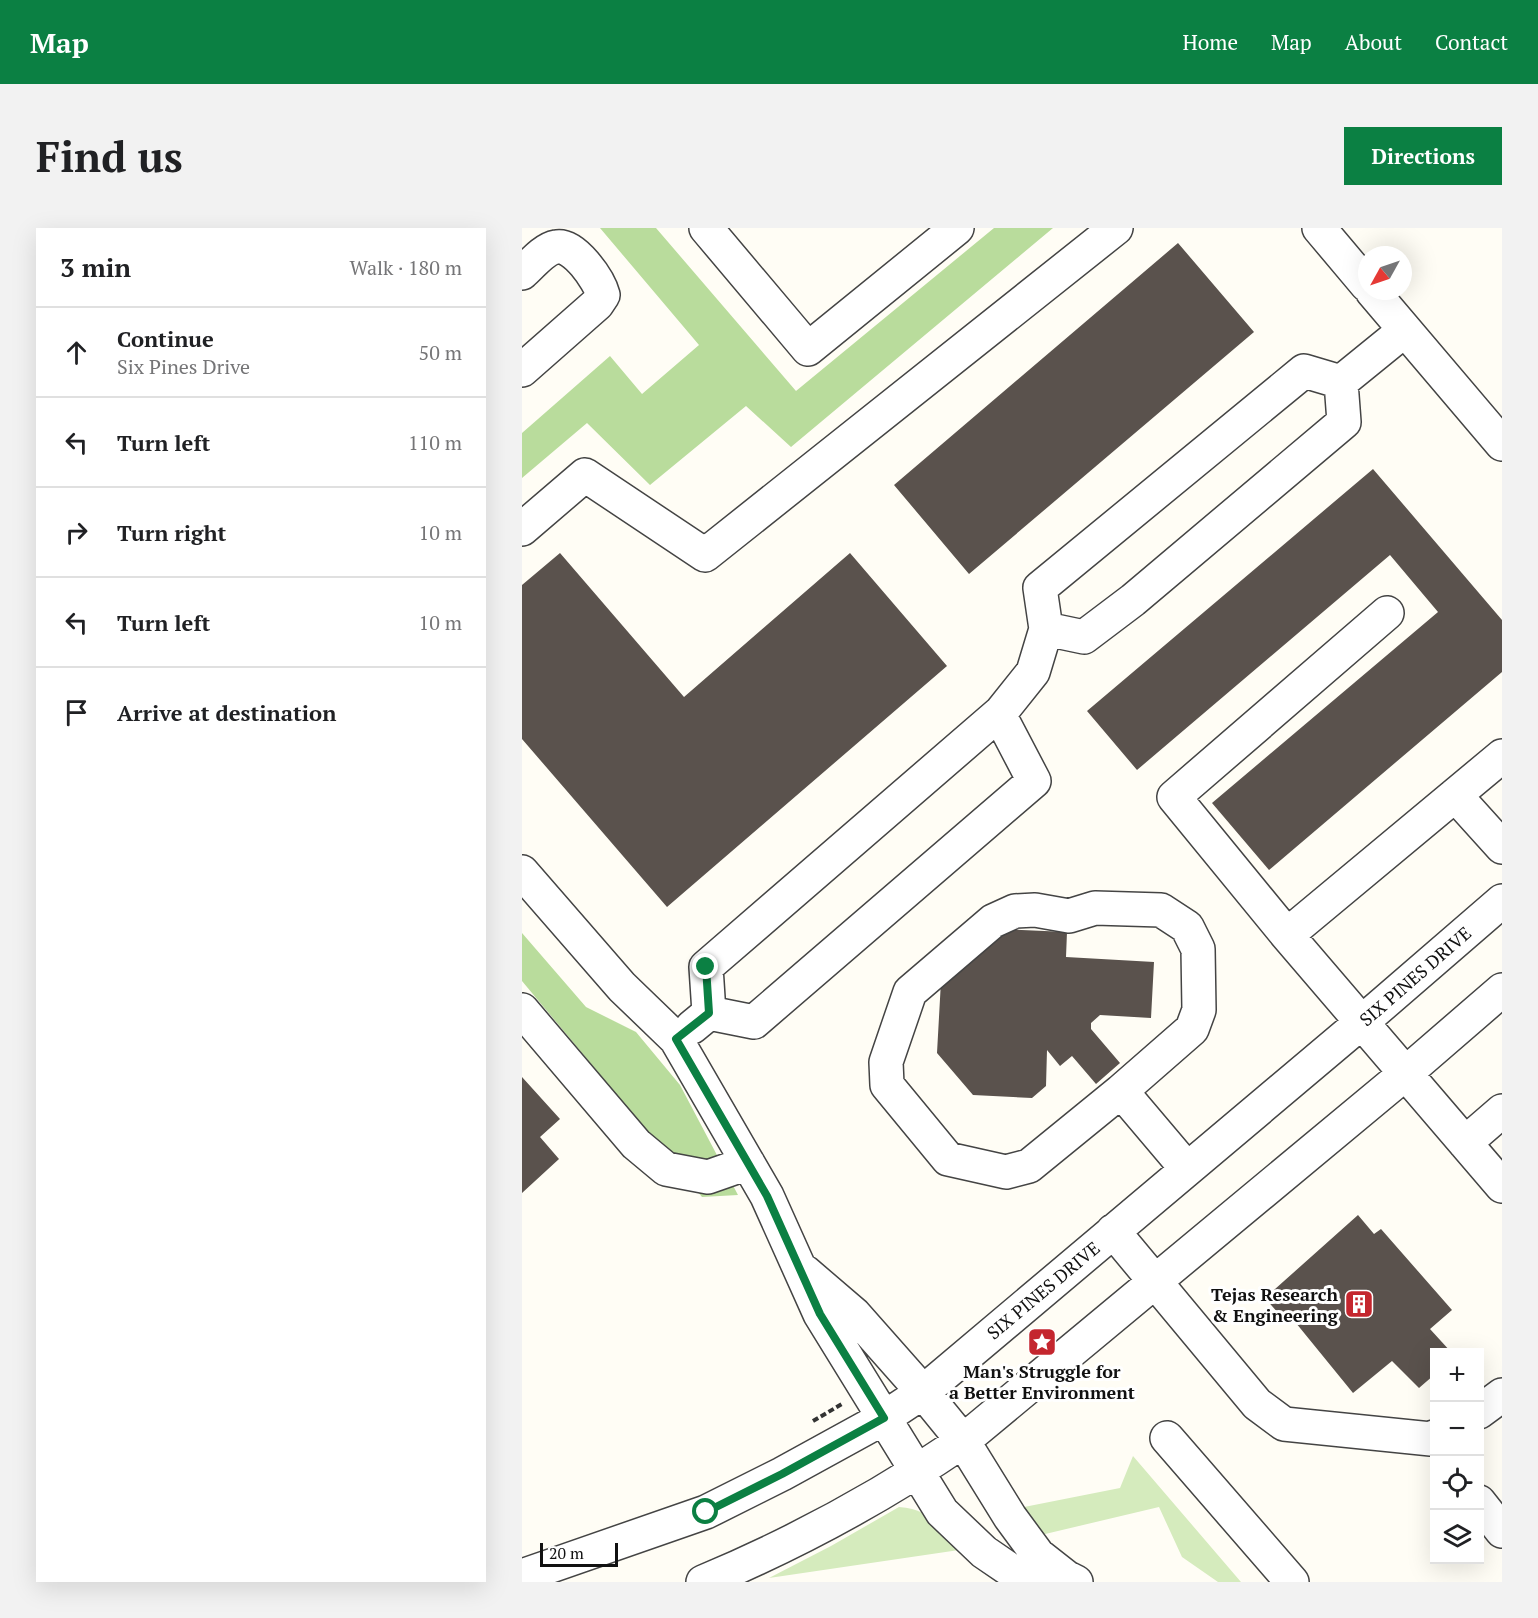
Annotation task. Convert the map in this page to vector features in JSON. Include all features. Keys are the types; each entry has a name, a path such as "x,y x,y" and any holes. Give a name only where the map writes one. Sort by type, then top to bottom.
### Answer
{"street":[{"path":"706,228 808,349 957,228"},
{"path":"522,529 585,475 705,555 1116,228"},
{"path":"1319,228 1358,274"},
{"path":"522,273 547,251 557,246 571,250 600,283 603,295 597,304 522,370"},
{"path":"1380,300 1500,440"},
{"path":"1341,382 1405,330"},
{"path":"709,1013 706,967 999,714 1033,672 1046,629 1040,588 1304,371 1341,382"},
{"path":"1046,629 1084,637 1133,600 1344,422 1341,382"},
{"path":"1387,613 1174,797 1287,935 1502,1186"},
{"path":"676,1039 709,1013 754,1022 1034,781 999,714"},
{"path":"1287,935 1502,756"},
{"path":"1455,795 1502,847"},
{"path":"522,872 622,987 676,1039 767,1196 820,1314 942,1512 984,1552 1028,1582"},
{"name":"SIX PINES DRIVE","path":"522,1576 706,1512 782,1474 878,1408 923,1392 1502,901"},
{"path":"1095,908 1161,910 1186,927 1198,949 1199,1010 1192,1029 1121,1091 1029,1166 1006,1172 948,1159 887,1085 886,1062 910,992 993,921 1015,911 1035,910 1069,916 1095,908"},
{"path":"703,1582 814,1530 917,1473 963,1442 1406,1073 1502,990"},
{"path":"522,1010 636,1144 666,1169 708,1178 748,1163"},
{"path":"1121,1091 1187,1169"},
{"path":"1465,1143 1502,1110"},
{"path":"1113,1231 1257,1404 1284,1424 1430,1440"},
{"path":"799,1267 854,1314 923,1392 963,1442 1010,1517 1038,1555 1076,1582"},
{"path":"1484,1408 1502,1395"},
{"path":"1167,1438 1292,1582"},
{"path":"1484,1508 1502,1531"}],"path":[{"path":"805,1427 827,1411 847,1401 878,1408"}],"green space":[{"path":"600,228 656,228 796,391 994,228 1053,228 791,447 746,406 650,485 587,423 522,478 522,433 610,356 642,394 699,345"},
{"path":"522,933 586,1007 636,1032 680,1085 738,1195 702,1197 522,981"},
{"path":"1133,1456 1241,1582 1218,1582 1182,1557 1159,1507 1041,1535 1019,1508 1120,1488"},
{"path":"899,1507 910,1508 927,1515 959,1550 769,1578 831,1546"}],"building":[{"path":"1178,243 1254,332 969,574 894,485"},
{"path":"1373,469 1502,620 1502,672 1269,870 1212,803 1438,612 1390,555 1137,770 1087,711"},
{"path":"560,553 684,697 850,553 947,666 667,907 522,739 522,585"},
{"path":"1002,929 1067,932 1066,957 1154,962 1151,1018 1100,1015 1091,1023 1091,1029 1120,1063 1096,1084 1072,1056 1060,1066 1047,1050 1046,1086 1032,1098 973,1095 937,1053 941,981"},
{"path":"522,1077 560,1119 540,1137 559,1159 522,1193"},
{"name":"Tejas Research & Engineering","path":"1358,1215 1374,1234 1381,1229 1452,1310 1430,1329 1447,1348 1430,1348 1430,1378 1419,1388 1392,1361 1353,1393 1287,1312 1279,1314 1265,1298"}],"place":[{"name":"Tejas Research & Engineering","path":"1359,1304"},
{"name":"Man's Struggle for a Better Environment","path":"1042,1342"}],"route":[{"path":"706,967 709,1013 676,1039 767,1196 820,1314 884,1418 782,1474 706,1512"}]}
